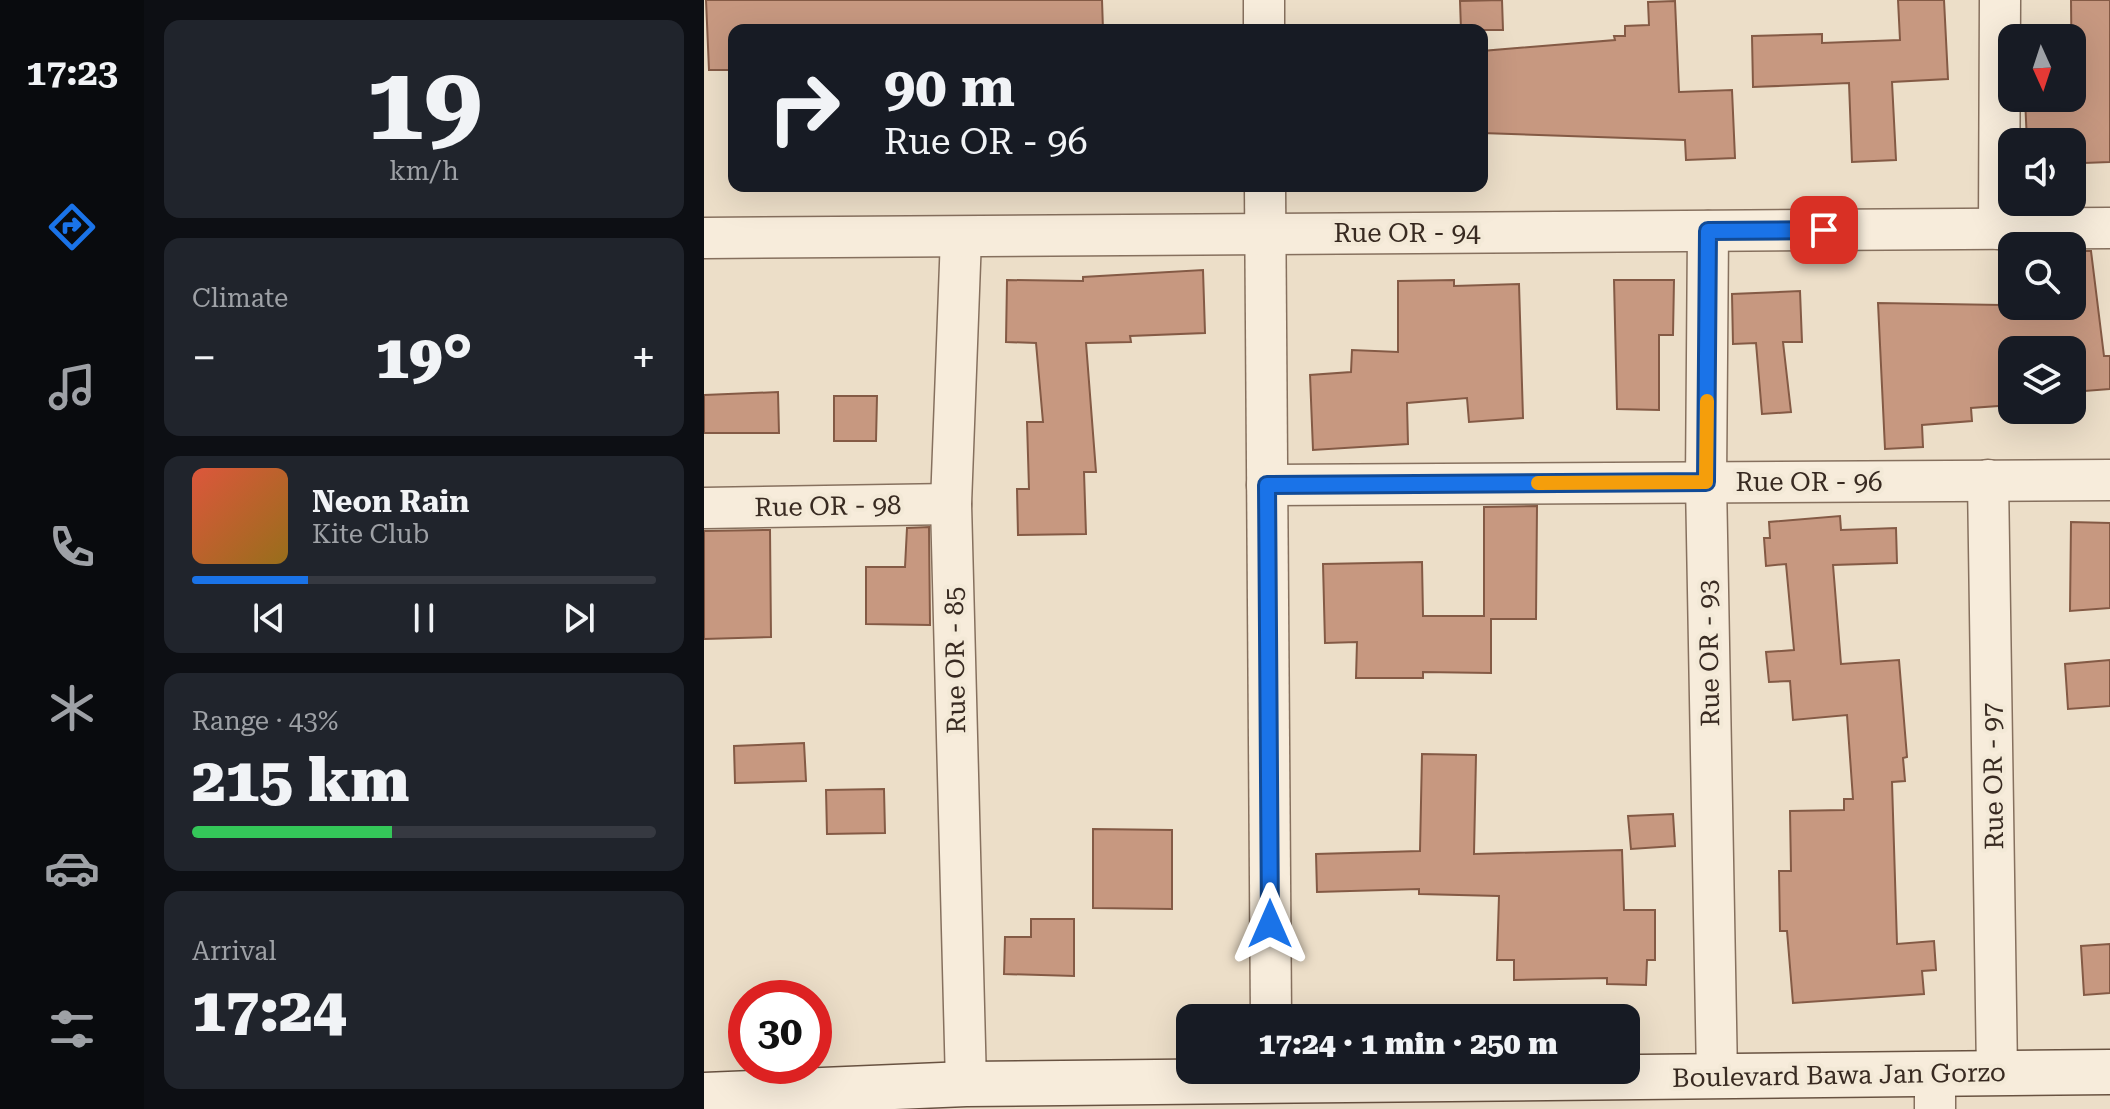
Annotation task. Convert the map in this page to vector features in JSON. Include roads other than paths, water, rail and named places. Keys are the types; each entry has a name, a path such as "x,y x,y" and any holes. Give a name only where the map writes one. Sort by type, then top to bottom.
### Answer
{"main road":[{"name":"Boulevard Bawa Jan Gorzo","path":"704,1095 966,1084 1271,1088 1717,1076 1935,1091 1997,1073 2110,1072"}],"street":[{"path":"1264,0 1264,24"},
{"path":"1999,229 2000,0"},
{"path":"1265,192 1271,1004"},
{"name":"Rue OR - 94","path":"704,238 2110,228"},
{"name":"Rue OR - 93","path":"1708,231 1706,482 1717,1076"},
{"name":"Rue OR - 85","path":"961,237 951,504 966,1084"},
{"name":"Rue OR - 97","path":"1988,480 1997,1073"},
{"name":"Rue OR - 96","path":"1267,485 2110,480"},
{"name":"Rue OR - 98","path":"704,508 951,504"}]}
